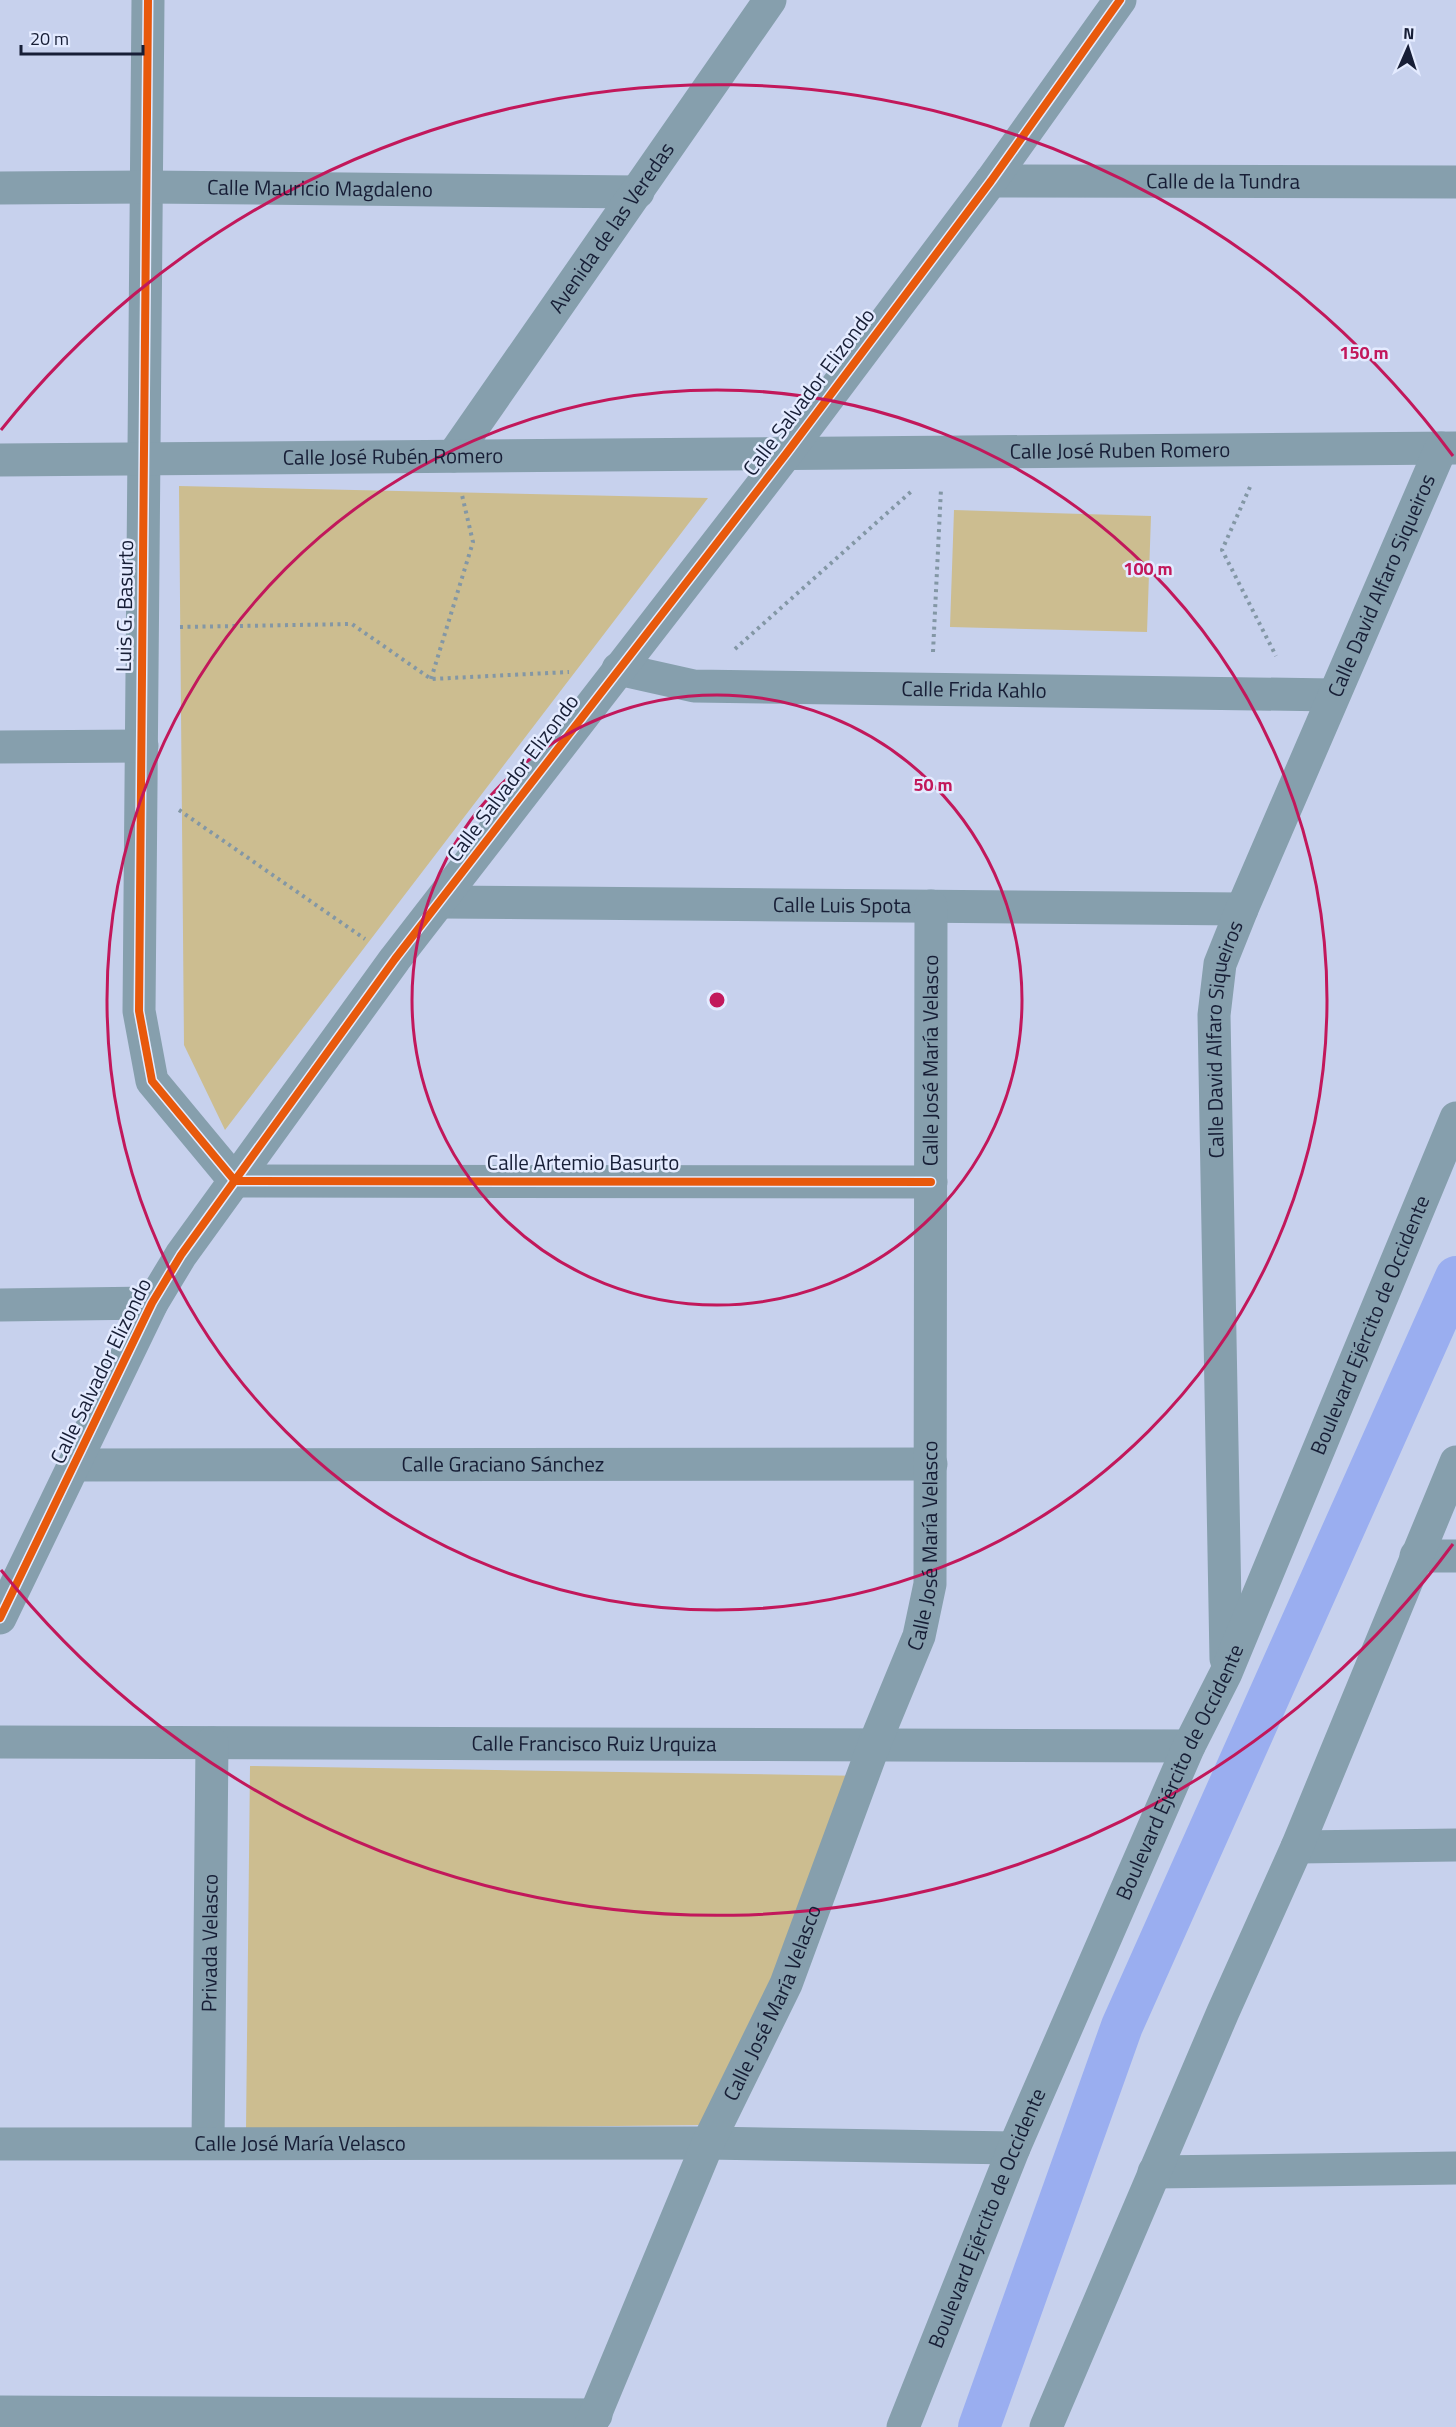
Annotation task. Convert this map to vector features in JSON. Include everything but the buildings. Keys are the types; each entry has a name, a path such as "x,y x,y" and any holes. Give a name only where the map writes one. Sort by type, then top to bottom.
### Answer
{"street":[{"name":"Luis G. Basurto","path":"148,0 139,1011 152,1081 235,1181"},
{"name":"Avenida de las Veredas","path":"453,456 770,0"},
{"name":"Calle Salvador Elizondo","path":"0,1618 152,1303 181,1255 395,960 786,454 991,181 1120,0"},
{"name":"Calle de la Tundra","path":"991,181 1456,182"},
{"name":"Calle Mauricio Magdaleno","path":"0,188 147,187 638,192"},
{"name":"Calle José Ruben Romero","path":"786,454 1449,448"},
{"name":"Calle David Alfaro Siqueiros","path":"1226,1673 1214,1015 1220,964 1333,695 1449,448"},
{"name":"Calle José Rubén Romero","path":"0,460 786,454"},
{"name":"Calle Frida Kahlo","path":"618,669 694,686 1333,695"},
{"path":"0,747 142,746"},
{"name":"Calle Luis Spota","path":"441,902 1242,909"},
{"name":"Calle José María Velasco","path":"593,2421 708,2143 786,1984 874,1745 919,1636 930,1584 931,906"},
{"name":"Boulevard Ejército de Occidente","path":"903,2427 1014,2148 1189,1746 1226,1673 1456,1118"},
{"name":"Calle Artemio Basurto","path":"235,1181 931,1182"},
{"path":"0,1305 152,1303"},
{"path":"1046,2427 1223,2012 1297,1847 1456,1462"},
{"name":"Calle Graciano Sánchez","path":"75,1465 931,1464"},
{"path":"1416,1556 1456,1556"},
{"name":"Calle Francisco Ruiz Urquiza","path":"0,1742 1189,1746"},
{"name":"Privada Velasco","path":"208,2144 212,1743"},
{"path":"1297,1847 1456,1845"},
{"path":"708,2143 1014,2148"},
{"name":"Calle José María Velasco","path":"0,2144 708,2143"},
{"path":"1154,2172 1456,2168"},
{"path":"0,2412 593,2421"}],"path":[{"path":"1266,450 1222,550 1296,694"},
{"path":"931,689 942,464 967,452"},
{"path":"431,679 473,542 453,456"},
{"path":"694,686 916,488"},
{"path":"143,628 352,624 431,679 618,669"},
{"path":"141,784 395,960"}],"shaded area":[{"path":"179,486 708,498 225,1130 184,1045"},
{"path":"954,510 1151,516 1147,632 950,627"},
{"path":"250,1766 867,1776 703,2125 246,2130"}],"waterway":[{"path":"979,2427 1122,2026 1456,1277"}],"cycle path":[{"path":"148,0 139,1011 152,1081 235,1181 931,1182"},
{"path":"0,1618 152,1303 181,1255 395,959 786,454 991,181 1120,0"}]}
